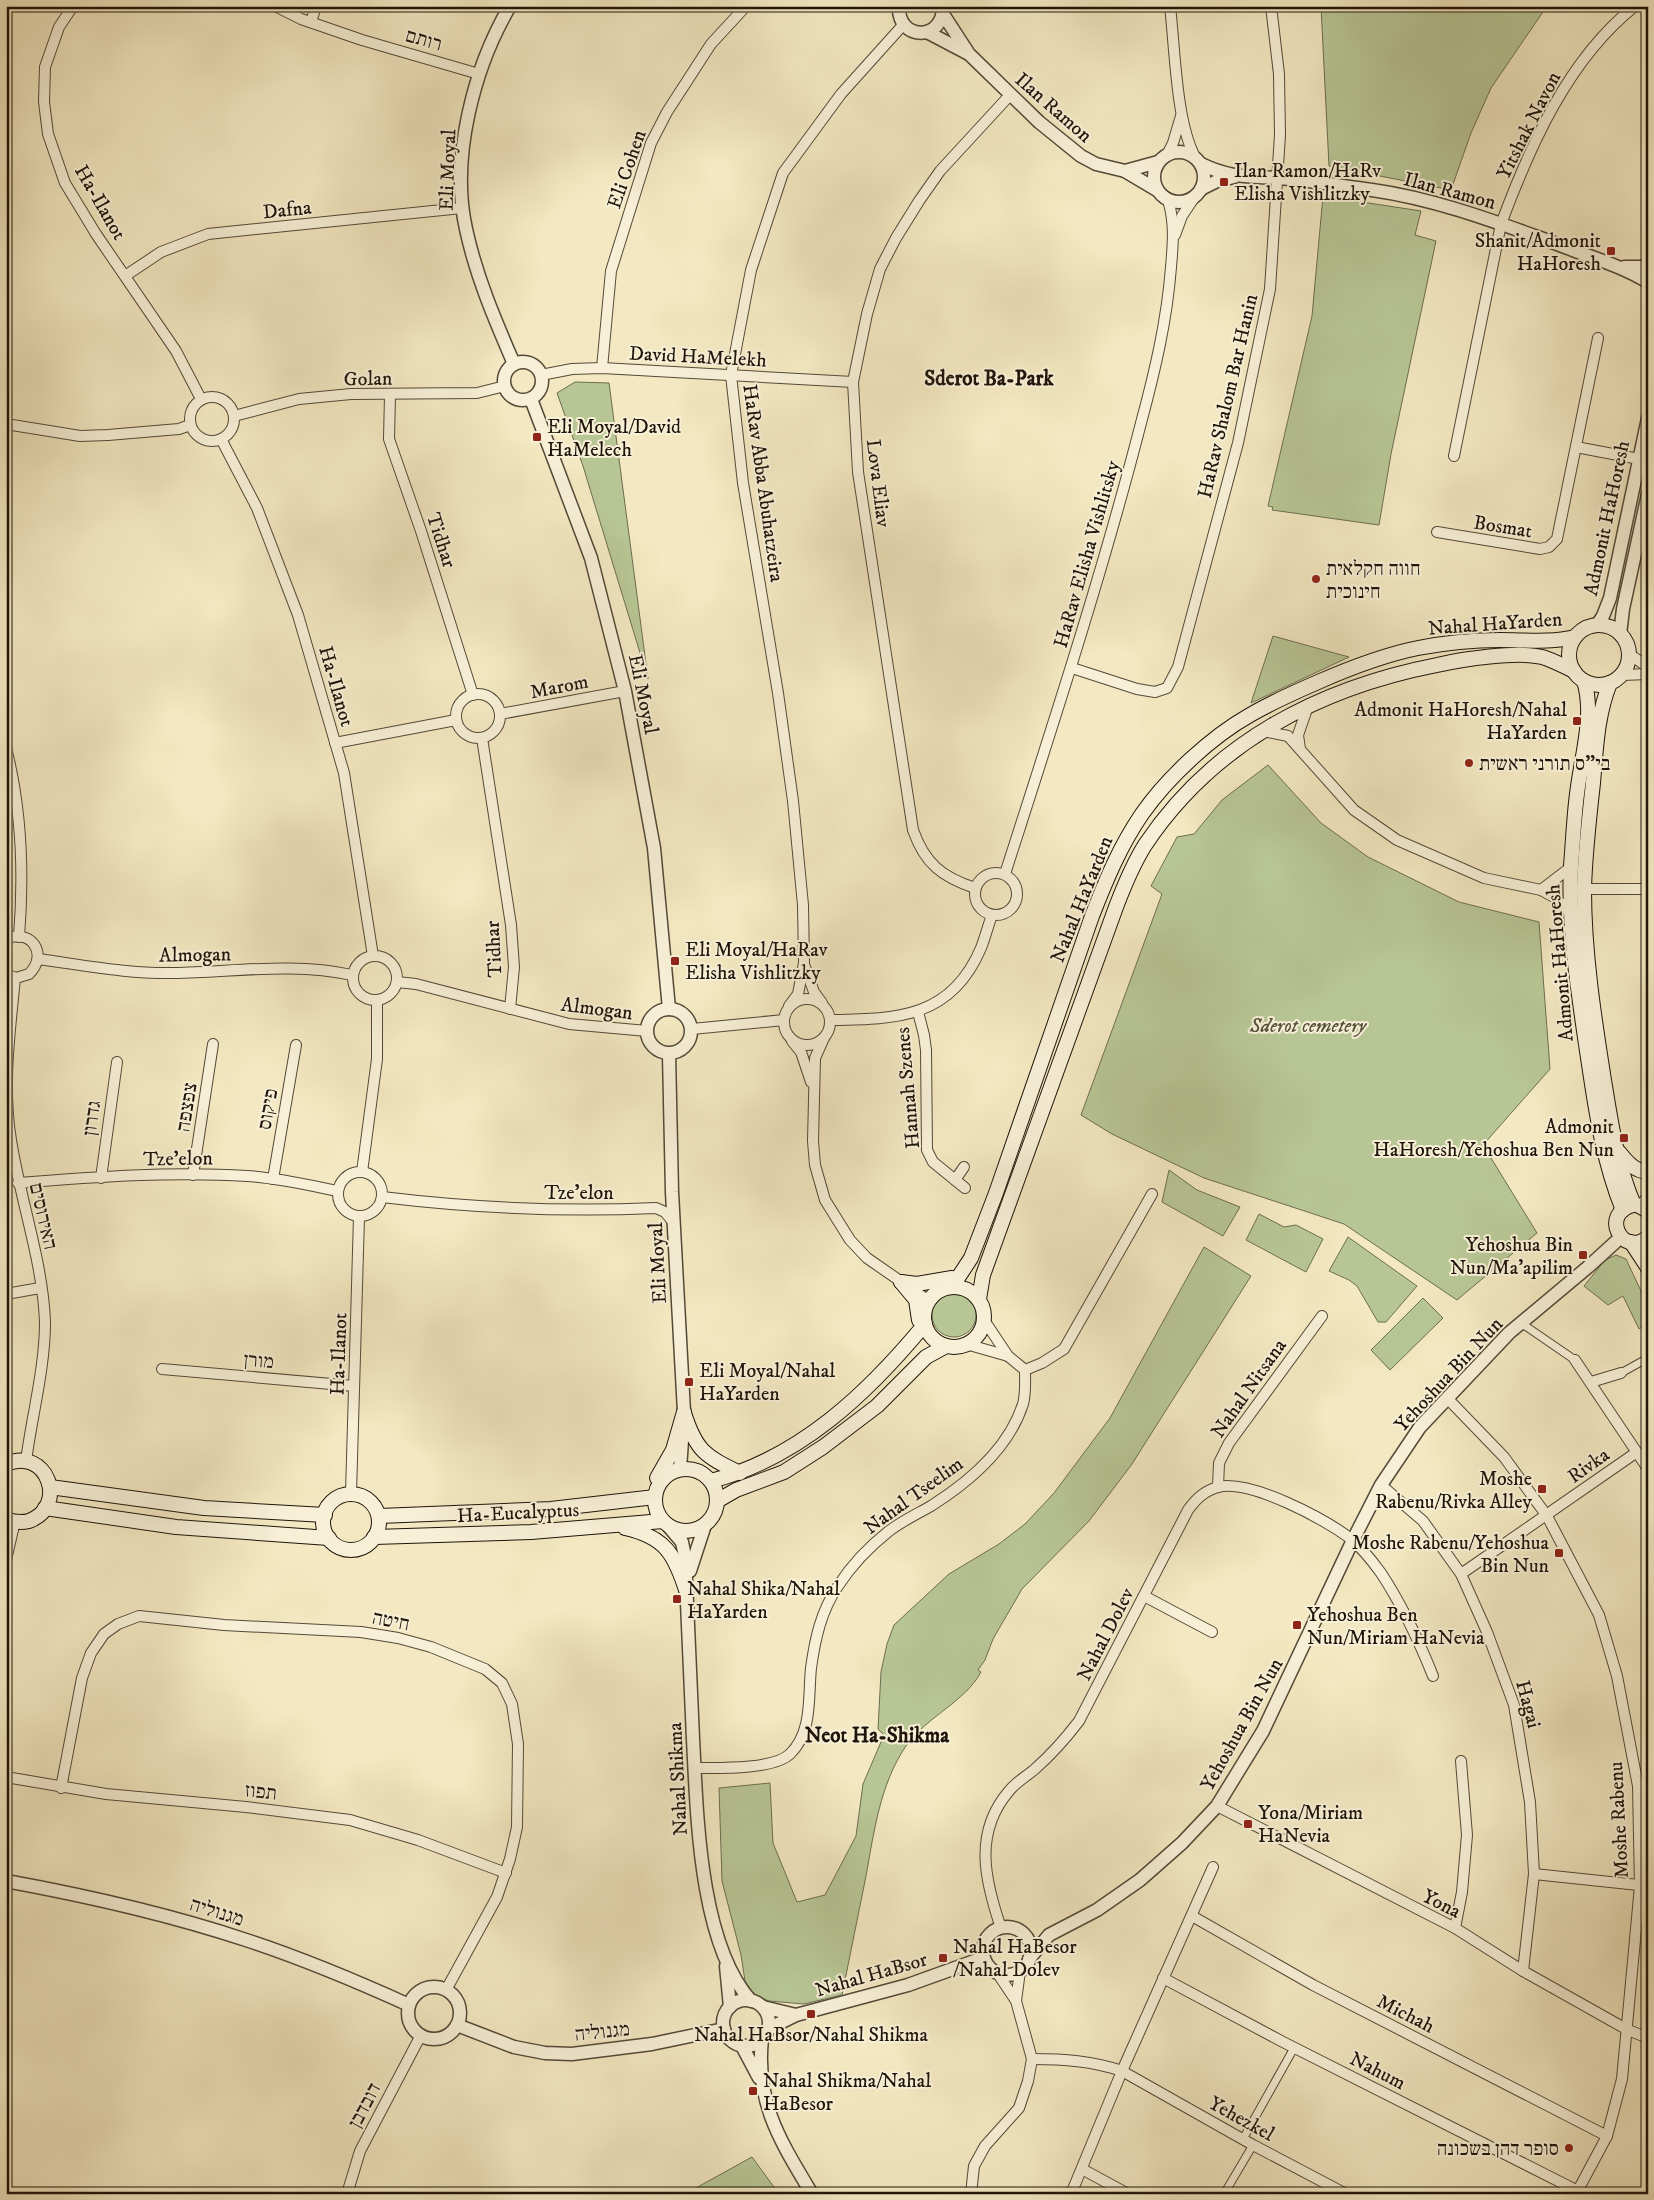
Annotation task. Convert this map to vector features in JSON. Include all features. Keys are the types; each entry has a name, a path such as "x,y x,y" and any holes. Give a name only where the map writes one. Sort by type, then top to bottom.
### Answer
{"main road":[{"path":"1597,625 1608,627 1620,634 1627,645 1629,654 1628,664 1616,679 1600,685 1584,681 1574,671 1569,654 1575,637 1583,630 1597,625"},
{"name":"Nahal HaYarden","path":"956,1281 971,1258 996,1193 1108,875 1126,839 1169,780 1204,748 1248,716 1353,666 1416,648 1457,642 1498,640 1557,641 1575,637"},
{"name":"Nahal HaYarden","path":"978,1300 983,1275 1130,871 1145,846 1184,796 1224,758 1246,741 1294,712 1363,684 1448,662 1496,656 1541,657 1574,671"},
{"name":"Admonit HaHoresh","path":"1616,679 1604,698 1597,737 1584,889 1591,984 1616,1147 1625,1184 1638,1206"},
{"name":"Admonit HaHoresh","path":"1584,681 1589,706 1577,796 1571,867 1572,914 1579,1002 1596,1111 1608,1165 1638,1206"},
{"path":"1616,1147 1629,1165 1640,1172 1648,1172"},
{"path":"1638,1206 1616,1221 1617,1231 1648,1268"},
{"path":"1626,1240 1639,1242 1648,1237"},
{"path":"901,1282 932,1283 956,1281"},
{"path":"901,1282 916,1300 922,1327 932,1338 946,1346 956,1347 966,1344 978,1334 984,1320 982,1306 978,1300 956,1281"},
{"path":"711,1481 740,1473 772,1458 836,1416 864,1392 922,1327 925,1308 929,1300 939,1291 956,1281"},
{"path":"717,1502 736,1490 784,1472 823,1447 877,1406 926,1357 946,1346"},
{"path":"684,1412 692,1437 706,1455 740,1473"},
{"path":"629,1500 652,1486 665,1467 678,1435 684,1412"},
{"path":"6,1464 15,1461 26,1461 42,1470 50,1487 48,1504 35,1518 25,1522 10,1520"},
{"path":"680,1469 698,1470 711,1481 717,1494 717,1502 711,1518 704,1525 686,1531 666,1524 656,1510 655,1497 660,1481 666,1475 680,1469"},
{"path":"50,1487 204,1508 325,1515"},
{"path":"351,1493 363,1496 372,1502 378,1516 379,1526 369,1544 356,1550 338,1547 324,1530 327,1507 334,1500 351,1493"},
{"name":"Ha-Eucalyptus","path":"378,1516 552,1509 655,1497"},
{"path":"46,1508 176,1527 329,1538"},
{"name":"Ha-Eucalyptus","path":"374,1537 531,1532 666,1524"},
{"path":"614,1526 654,1537 668,1549 679,1567 687,1593"}],"street":[{"name":"Ha-Ilanot","path":"73,6 59,27 45,67 44,102 48,134 66,183 125,276 176,351 201,399"},
{"name":"רותם","path":"275,6 311,22 362,40 479,74"},
{"path":"311,22 316,6"},
{"name":"Eli Moyal","path":"510,6 475,84 463,149 462,208 467,236 486,299 514,364"},
{"name":"Eli Cohen","path":"602,368 611,271 651,143 667,112 711,44 746,6"},
{"path":"899,6 899,13 903,24"},
{"path":"1170,6 1181,112 1186,141 1204,172 1199,192 1183,202 1168,200 1157,190 1153,176 1173,143 1181,112"},
{"name":"HaRav Shalom Bar Hanin","path":"1072,668 1137,689 1154,692 1167,688 1178,667 1238,443 1270,290 1280,135 1279,74 1271,6"},
{"name":"Yitshak Navon","path":"1454,456 1501,224 1515,187 1559,99 1599,39 1635,6"},
{"path":"927,32 938,25 943,10"},
{"name":"Ilan Ramon","path":"943,10 969,54 1039,122 1081,156 1096,164 1125,171 1157,190"},
{"name":"Ilan Ramon","path":"903,24 914,32 927,32 969,54"},
{"name":"HaRav Abba Abuhatzeira","path":"789,1006 798,994 804,963 803,905 793,801 778,693 743,483 731,375 751,270 783,173 841,94 903,24"},
{"name":"Lova Eliav","path":"975,888 954,881 931,864 920,848 913,830 858,472 853,382 880,269 896,238 940,171 1010,95"},
{"path":"1163,158 1182,151 1198,160"},
{"name":"Ilan Ramon","path":"1125,171 1163,158"},
{"name":"Ilan Ramon","path":"1198,160 1218,172 1236,177"},
{"name":"Ilan Ramon","path":"1199,192 1217,181 1236,177 1278,178 1384,192 1436,204 1501,224 1617,267 1648,282"},
{"name":"HaRav Elisha Vishlitsky","path":"1174,238 1182,216 1199,192"},
{"name":"HaRav Elisha Vishlitsky","path":"1005,874 1072,668 1130,468 1150,387 1168,307 1174,238 1172,213 1168,200"},
{"name":"Dafna","path":"125,276 162,252 208,234 462,208"},
{"name":"Ilan Ramon","path":"1617,267 1648,267"},
{"name":"Bosmat","path":"1437,532 1540,550 1549,547 1557,540 1598,338"},
{"path":"522,362 532,365 541,375 540,387 531,399 513,397 505,386 506,374 514,364 522,362"},
{"name":"David HaMelekh","path":"541,375 572,369 602,368 853,382"},
{"name":"Golan","path":"234,416 300,399 351,394 477,393 505,386"},
{"name":"Tidhar","path":"390,395 389,439 433,566 473,695"},
{"path":"213,396 229,405 234,416 230,432 215,441 202,439 197,436 190,425 191,410 201,399 213,396"},
{"name":"Eli Moyal","path":"531,399 591,558 625,690 654,848 668,1009"},
{"name":"Admonit HaHoresh","path":"1597,625 1603,616 1610,598 1648,418"},
{"path":"6,424 80,436 108,436 179,429 190,425"},
{"name":"Ha-Ilanot","path":"221,439 257,508 298,615 344,774 373,956"},
{"path":"1576,447 1639,459"},
{"name":"Admonit HaHoresh","path":"1620,634 1623,610 1648,494"},
{"path":"1629,654 1648,667"},
{"path":"1616,679 1648,674"},
{"name":"Marom","path":"500,714 625,690"},
{"path":"482,694 492,699 500,714 495,731 482,738 467,736 458,726 456,720 457,707 460,702 473,695 482,694"},
{"path":"1300,750 1298,734 1308,706"},
{"path":"335,743 456,720"},
{"path":"1263,731 1288,736 1354,810 1397,840 1484,878 1541,890 1554,897 1572,914"},
{"name":"Tidhar","path":"482,738 511,926 514,967 510,1009"},
{"path":"6,748 21,840 22,908 19,937"},
{"path":"1541,890 1571,867"},
{"path":"990,873 1005,874 1013,881 1017,888 1016,903 1006,913 992,915 980,909 976,903 975,888 983,877 990,873"},
{"path":"1584,889 1648,890"},
{"path":"830,1020 891,1018 918,1012 938,1001 952,990 968,971 981,949 992,915"},
{"path":"6,939 13,936 32,941 36,947 38,959 30,974 11,976"},
{"path":"373,956 384,958 393,965 396,982 395,987 388,996 377,1000 364,998 358,994 352,982 354,969 362,960 373,956"},
{"name":"Almogan","path":"38,959 155,972 297,968 352,975"},
{"name":"HaRav Abba Abuhatzeira","path":"804,963 814,992 825,1007"},
{"name":"האירוסים","path":"11,976 7,1065 10,1137 40,1288 44,1322 42,1367 26,1461"},
{"name":"Almogan","path":"396,982 416,984 568,1024 647,1031"},
{"path":"813,1087 801,1052 786,1033 784,1020 789,1006 803,999 819,1002 825,1007 830,1020 828,1032 815,1058 813,1087 815,1165 825,1200 850,1240 867,1258 929,1300"},
{"path":"362,1172 376,1059 377,1000"},
{"path":"668,1009 680,1012 685,1016 692,1029 686,1046 669,1054 651,1044 647,1031 655,1014 668,1009"},
{"name":"Hannah Szenes","path":"918,1012 926,1050 928,1150 933,1162 965,1188"},
{"path":"692,1029 784,1020"},
{"path":"791,1039 798,1044 809,1045 824,1038"},
{"name":"צפצפה","path":"193,1175 214,1044"},
{"name":"פיקוס","path":"273,1179 296,1045"},
{"name":"Eli Moyal","path":"669,1054 672,1192 684,1412 680,1469"},
{"name":"גדרון","path":"101,1178 117,1062"},
{"path":"955,1180 964,1167"},
{"path":"362,1172 374,1177 379,1183 382,1198 374,1212 360,1217 346,1212 341,1206 338,1191 344,1178 351,1174 362,1172"},
{"name":"Tze'elon","path":"18,1183 193,1175 248,1176 338,1191"},
{"path":"672,1192 656,1208 665,1212 674,1222"},
{"path":"984,1320 1008,1356 1025,1370 1042,1363 1064,1348 1152,1194"},
{"name":"Tze'elon","path":"382,1198 512,1209 592,1211 656,1208"},
{"name":"Ha-Ilanot","path":"351,1493 360,1217"},
{"name":"Yehoshua Bin Nun","path":"1217,1806 1268,1723 1353,1540 1381,1485 1420,1426 1509,1333 1626,1240"},
{"path":"6,1294 40,1288"},
{"name":"Nahal Nitsana","path":"1218,1487 1219,1463 1229,1443 1322,1316"},
{"path":"1521,1323 1575,1360 1648,1469"},
{"path":"966,1344 1008,1356"},
{"path":"1591,1382 1621,1373 1648,1358"},
{"name":"מורן","path":"162,1369 354,1386"},
{"name":"Nahal Tseelim","path":"694,1768 772,1763 783,1760 791,1753 804,1731 810,1706 811,1670 816,1636 824,1610 838,1586 871,1547 891,1530 932,1505 993,1456 1010,1434 1024,1402 1025,1370"},
{"name":"Moshe Rabenu","path":"1448,1398 1504,1457 1547,1516 1599,1616 1617,1676 1638,1786 1644,1886 1622,2079 1607,2136 1577,2192"},
{"name":"Rivka","path":"1461,1574 1637,1452"},
{"name":"Hagai","path":"1381,1485 1423,1521 1461,1574 1487,1632 1514,1705 1530,1802 1534,1874 1523,1971"},
{"name":"Nahal Dolev","path":"1001,1928 990,1894 986,1856 987,1829 995,1809 1010,1789 1061,1744 1079,1721 1188,1510 1200,1495 1218,1487 1237,1486 1259,1490 1334,1527 1353,1540 1381,1573 1419,1641 1433,1676"},
{"path":"6,1560 10,1520"},
{"name":"Nahal Shikma","path":"666,1524 682,1542 685,1557 694,1768 700,1845 705,1886 725,1959 730,2007"},
{"name":"Nahal Shikma","path":"687,1593 691,1566 704,1525"},
{"path":"1144,1596 1212,1632"},
{"name":"חיטה","path":"61,1788 82,1678 91,1653 104,1634 118,1624 139,1616 224,1625 361,1632 398,1638 431,1647 486,1669 502,1683 512,1704 518,1744 517,1826 506,1873 497,1897 446,1990"},
{"path":"1456,1928 1462,1892 1466,1835 1461,1761"},
{"name":"תפוז","path":"6,1777 61,1788 106,1794 312,1814 350,1820 418,1840 506,1873"},
{"path":"1016,2001 1020,1971 1049,1935 1097,1910 1140,1880 1182,1843 1217,1806"},
{"name":"Yona","path":"1217,1806 1456,1928 1523,1971 1628,2030 1648,2038"},
{"path":"1071,2194 1122,2071 1213,1867"},
{"path":"1534,1874 1644,1886"},
{"name":"מגנוליה","path":"6,1881 68,1892 185,1921 248,1940 409,2005"},
{"name":"Michah","path":"1192,1916 1314,1985 1607,2136"},
{"path":"971,2194 974,2166 985,2146 1019,2108 1032,2059 1016,2001 998,1974 989,1967 984,1958 985,1942 994,1931 1001,1928 1014,1929 1023,1934 1049,1935"},
{"path":"1023,1934 1030,1946 1029,1959"},
{"name":"Nahal HaBsor","path":"765,2034 796,2015 908,1985 984,1958"},
{"name":"Nahal Shikma","path":"725,1959 738,1984 751,2000"},
{"path":"998,1974 1010,1975 1020,1971"},
{"name":"Nahum","path":"1163,1978 1294,2048 1577,2192"},
{"path":"439,1987 446,1990 452,1994 459,2009 457,2025 441,2038 434,2039 421,2035 410,2022 409,2005 412,1998 424,1988 439,1987"},
{"path":"761,2080 765,2034 769,2021 763,2006 751,2000 736,2002 730,2007 724,2017 724,2028 731,2040 742,2046 750,2046 765,2034"},
{"name":"Nahal HaBsor","path":"763,2006 796,2015"},
{"name":"מגנוליה","path":"457,2025 514,2047 545,2053 572,2054 652,2044 724,2028"},
{"name":"דובדבן","path":"347,2194 350,2177 360,2151 421,2035"},
{"path":"742,2046 761,2080 770,2116 782,2143 812,2194"},
{"path":"1243,2139 1294,2048"},
{"name":"Yehezkel","path":"1032,2059 1072,2059 1102,2064 1122,2071 1253,2145 1346,2194"},
{"path":"1224,2194 1253,2145"},
{"path":"1082,2169 1128,2194"},
{"path":"1323,2194 1328,2184"},
{"path":"297,2194 306,2194"}],"green space":[{"path":"1321,6 1547,6 1491,88 1471,133 1451,190 1329,166"},
{"path":"1323,196 1421,211 1415,235 1436,241 1391,454 1379,525 1272,510 1273,507 1268,506 1312,316"},
{"path":"575,382 609,383 648,679 583,466 557,393"},
{"path":"1273,636 1349,657 1251,703"},
{"name":"Sderot cemetery","path":"1268,765 1321,823 1368,857 1459,902 1539,922 1550,1069 1483,1145 1537,1233 1457,1300 1344,1224 1204,1178 1112,1134 1081,1115 1162,894 1151,886 1177,837 1194,834 1222,800"},
{"path":"1169,1170 1197,1190 1240,1207 1223,1236 1162,1202"},
{"path":"1259,1214 1284,1227 1296,1225 1323,1239 1306,1272 1246,1240"},
{"path":"1348,1237 1417,1286 1386,1322 1378,1322 1357,1286 1349,1280 1329,1271"},
{"path":"1204,1247 1251,1276 1132,1464 1089,1521 1022,1589 993,1639 985,1660 978,1670 981,1672 974,1683 956,1701 914,1736 897,1761 884,1792 875,1826 842,1995 804,2004 769,2001 757,1996 745,1981 741,1955 722,1881 719,1788 770,1783 773,1843 797,1902 825,1895 856,1836 863,1784 884,1735 878,1729 881,1672 887,1644 894,1625 949,1574 999,1544 1025,1524 1054,1493 1110,1418"},
{"path":"1616,1255 1626,1259 1648,1306 1648,1323 1639,1329 1623,1296 1608,1305 1584,1286 1605,1260"},
{"path":"958,1293 970,1299 975,1306 975,1324 970,1331 963,1336 950,1337 942,1334 935,1327 932,1311 935,1303 942,1296"},
{"path":"1423,1298 1443,1318 1390,1370 1371,1350"},
{"path":"752,2157 779,2194 685,2194"}],"place":[{"name":"Ilan Ramon/HaRv Elisha Vishlitzky","path":"1224,182"},
{"name":"Shanit/Admonit HaHoresh","path":"1611,251"},
{"name":"Eli Moyal/David HaMelech","path":"537,437"},
{"name":"חווה חקלאית חינוכית","path":"1316,579"},
{"name":"Admonit HaHoresh/Nahal HaYarden","path":"1577,721"},
{"name":"בי\"ס תורני ראשית","path":"1469,763"},
{"name":"Eli Moyal/HaRav Elisha Vishlitzky","path":"675,961"},
{"name":"Admonit HaHoresh/Yehoshua Ben Nun","path":"1624,1138"},
{"name":"Yehoshua Bin Nun/Ma'apilim","path":"1583,1255"},
{"name":"Eli Moyal/Nahal HaYarden","path":"689,1382"},
{"name":"Moshe Rabenu/Rivka Alley","path":"1542,1489"},
{"name":"Moshe Rabenu/Yehoshua Bin Nun","path":"1559,1553"},
{"name":"Nahal Shika/Nahal HaYarden","path":"677,1599"},
{"name":"Yehoshua Ben Nun/Miriam HaNevia","path":"1297,1625"},
{"name":"Yona/Miriam HaNevia","path":"1248,1824"},
{"name":"Nahal HaBesor /Nahal Dolev","path":"943,1958"},
{"name":"Nahal HaBsor/Nahal Shikma","path":"811,2014"},
{"name":"Nahal Shikma/Nahal HaBesor","path":"753,2091"},
{"name":"סופר דהן בשכונה","path":"1569,2148"}],"district":[{"name":"Sderot Ba-Park","path":"989,378"},
{"name":"Neot Ha-Shikma","path":"877,1735"}]}
